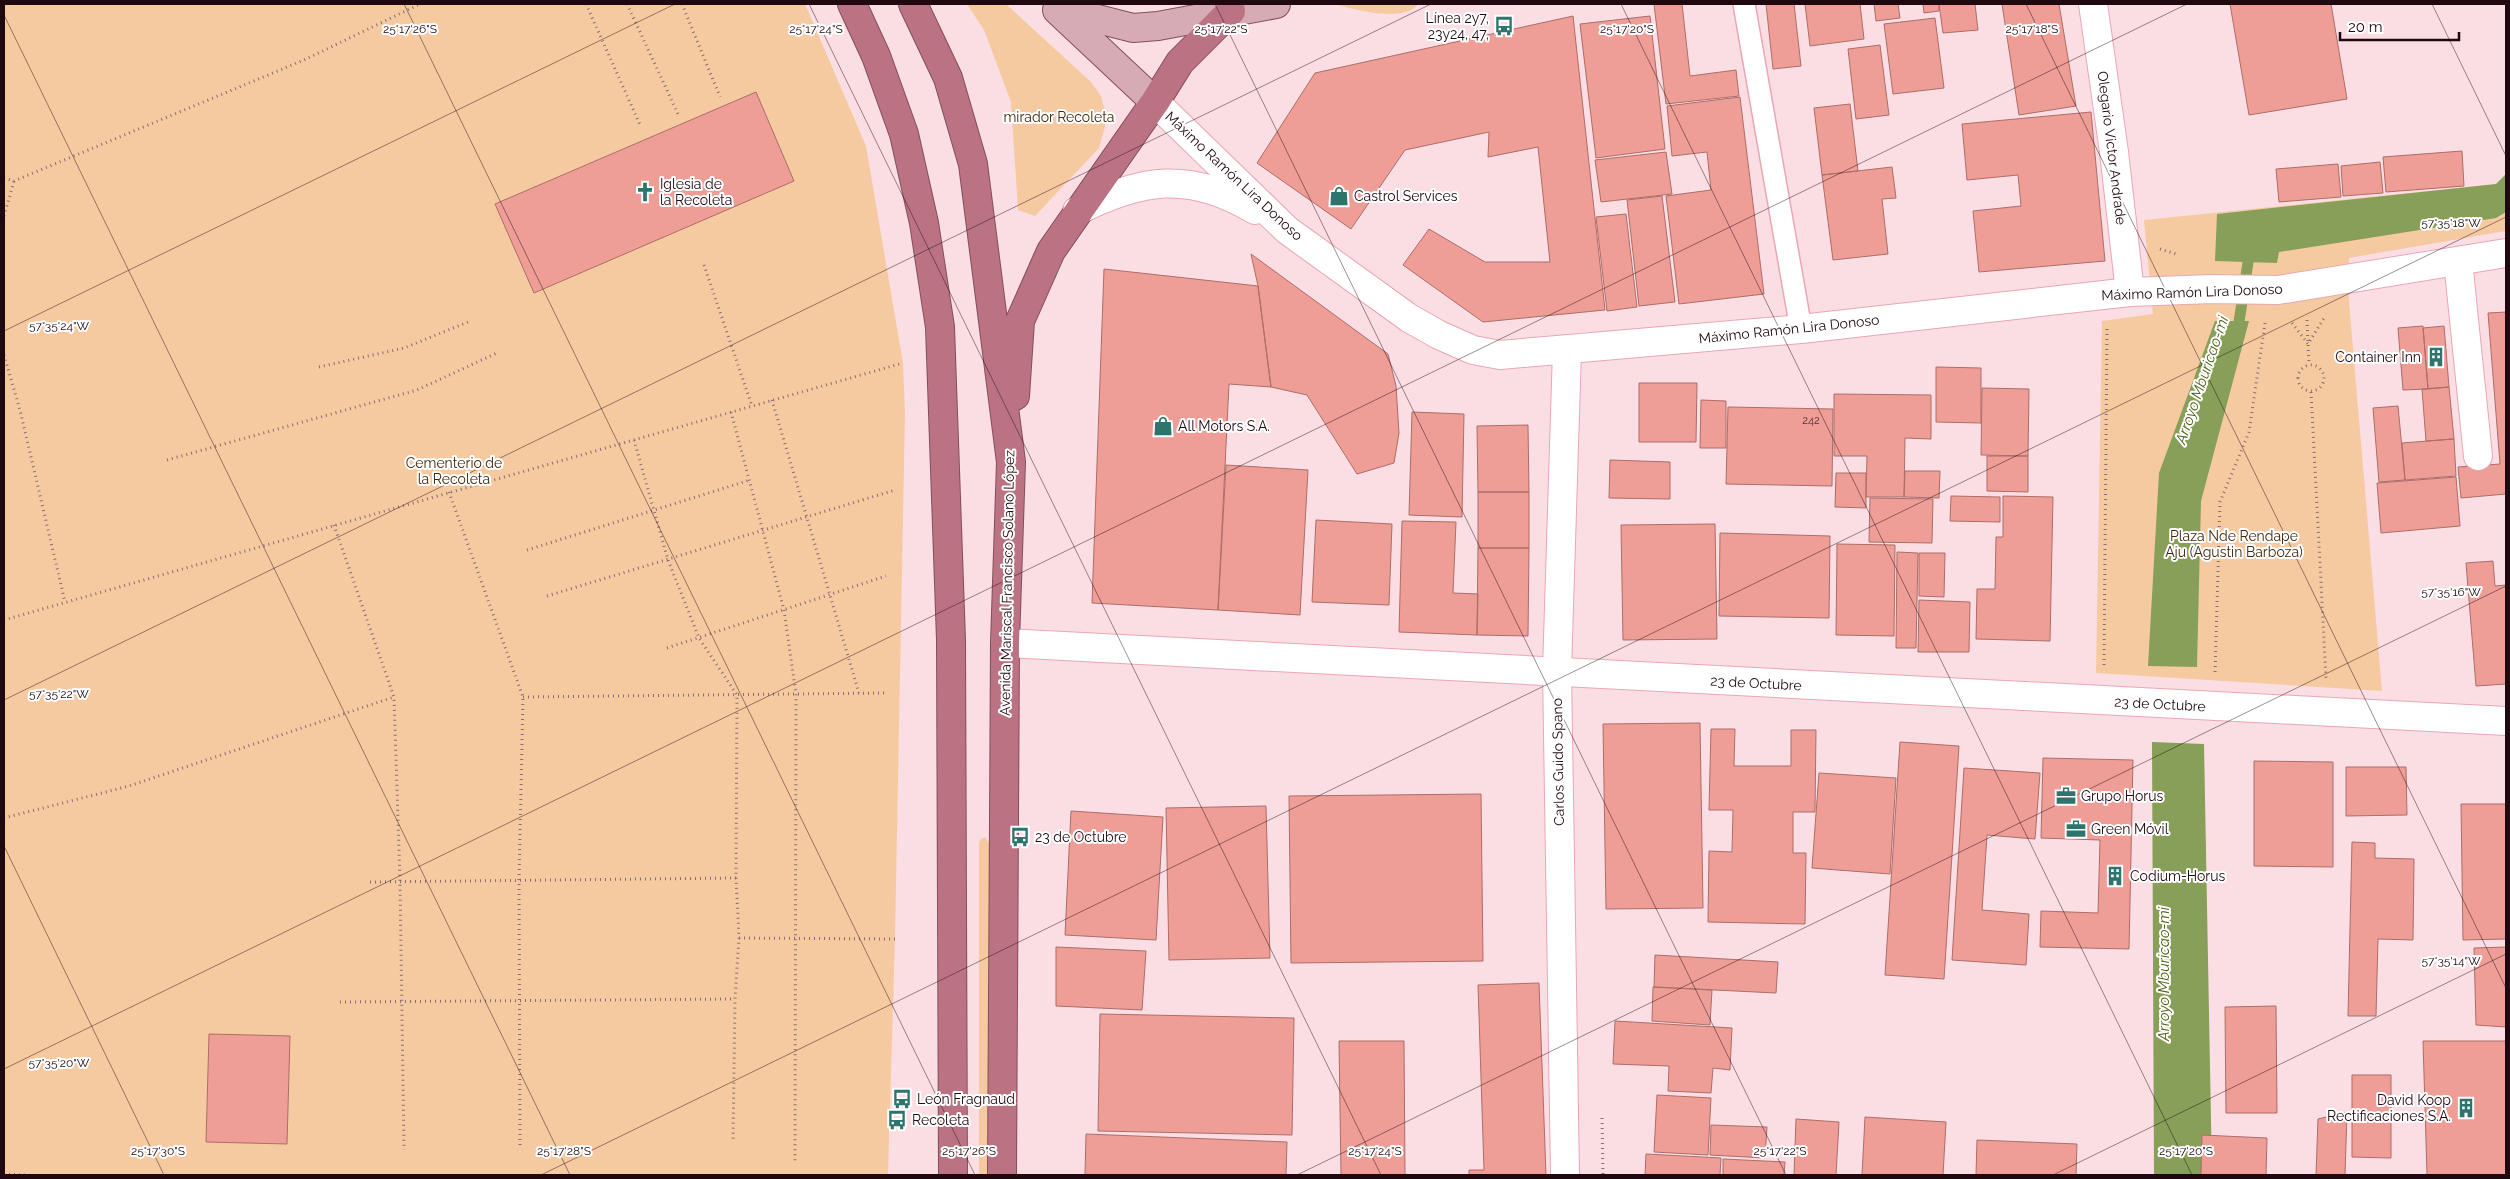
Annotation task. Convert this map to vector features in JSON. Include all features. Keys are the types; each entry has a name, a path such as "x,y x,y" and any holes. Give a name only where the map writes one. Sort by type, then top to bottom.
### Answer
{"highway":[{"path":"852,4 876,56 904,134 924,223 940,328 951,640 954,1175"},
{"name":"Avenida Mariscal Francisco Solano López","path":"913,4 948,78 973,164 1011,462 1005,643 1002,1175"},
{"path":"1011,462 1020,321 1051,251 1077,211 1101,181 1155,102 1180,62 1231,11"}],"main road":[{"path":"1051,4 1155,102"},
{"path":"1058,4 1086,16 1133,28 1158,26 1276,4"},
{"name":"Olegario Victor Andrade","path":"2093,4 2114,152 2130,292"},
{"name":"Máximo Ramón Lira Donoso","path":"1155,102 1287,230 1409,318 1439,335 1473,350 1500,355 1801,329 2130,292 2212,289 2278,290 2506,252"},
{"path":"1077,211 1110,195 1148,184 1187,184 1232,197 1287,230"},
{"path":"2458,261 2478,456"},
{"name":"Carlos Guido Spano","path":"1565,1175 1557,672 1567,350"},
{"name":"23 de Octubre","path":"1005,643 2207,707 2506,721"}],"lane":[{"path":"1744,4 1801,329"}],"path":[{"path":"4,178 14,182 304,60 420,4"},
{"path":"586,4 641,127"},
{"path":"627,4 678,114"},
{"path":"682,4 720,97"},
{"path":"4,216 14,182"},
{"path":"704,265 752,406"},
{"path":"2307,311 2309,364"},
{"path":"2308,344 2327,314"},
{"path":"2215,675 2220,502 2249,432 2266,316"},
{"path":"320,367 404,348 468,322"},
{"path":"2292,322 2308,344"},
{"path":"2104,669 2107,324"},
{"path":"167,460 417,390 499,352"},
{"path":"4,355 20,410 65,602"},
{"path":"4,620 903,363"},
{"path":"2309,364 2321,369 2324,377 2322,386 2310,392 2302,388 2297,381 2301,368 2309,364"},
{"path":"2310,392 2326,682"},
{"path":"772,400 859,693"},
{"path":"731,412 784,610 796,694 795,1161"},
{"path":"634,440 668,560 699,638 737,694 736,878 739,938 735,999 733,1141"},
{"path":"527,550 750,480"},
{"path":"547,596 895,490"},
{"path":"449,492 523,697 518,880 520,1148"},
{"path":"334,525 394,697 400,881 404,1150"},
{"path":"668,648 886,576"},
{"path":"523,697 884,693"},
{"path":"4,818 129,786 394,697"},
{"path":"370,882 736,878"},
{"path":"739,938 895,938"},
{"path":"340,1002 735,999"},
{"path":"4,1174 25,1175"}],"green space":[{"name":"Cementerio de la Recoleta","path":"4,4 805,4 866,146 903,363 905,413 895,938 888,1175 4,1175"},
{"name":"mirador Recoleta","path":"967,4 1006,4 1091,82 1101,96 1105,111 1105,127 1099,148 1035,216 1018,210 1011,102 984,30"},
{"path":"1335,4 1418,4 1411,10 1391,14 1366,12"},
{"name":"Plaza Nde Rendape Aju (Agustin Barboza)","path":"2506,174 2506,231 2349,258 2349,301 2382,691 2096,673 2102,321 2153,314 2144,220 2496,184"},
{"path":"985,837 989,843 989,1175 979,1175 979,843"}],"water":[{"path":"2506,174 2506,212 2496,218 2279,252 2277,263 2215,261 2217,214 2496,184"},
{"path":"2215,321 2249,321 2201,501 2197,667 2148,666 2159,473"},
{"path":"2152,742 2204,744 2212,1175 2154,1175"}],"building":[{"path":"1654,4 1682,4 1690,76 1736,70 1739,96 1666,104"},
{"path":"1766,4 1794,4 1801,66 1773,69"},
{"path":"1805,4 1860,4 1864,39 1810,46"},
{"path":"1874,4 1898,4 1900,18 1876,21"},
{"path":"1923,4 1939,4 1939,11 1924,13"},
{"path":"1939,4 1975,4 1978,30 1943,33"},
{"path":"2002,4 2059,4 2076,106 2019,115"},
{"path":"2230,4 2331,4 2347,99 2249,115"},
{"name":"Castrol Services","path":"1573,16 1605,310 1483,322 1403,265 1429,229 1485,262 1550,262 1538,147 1488,157 1489,132 1405,150 1351,229 1257,163 1315,73"},
{"path":"1650,16 1665,149 1596,158 1580,24"},
{"path":"1935,18 1944,88 1893,94 1884,24"},
{"path":"1880,45 1889,115 1856,119 1848,49"},
{"name":"Iglesia de la Recoleta","path":"756,92 794,181 534,293 495,204"},
{"path":"1740,97 1764,294 1679,304 1666,196 1711,190 1707,152 1672,156 1667,106"},
{"path":"1850,104 1858,171 1822,175 1814,108"},
{"path":"2091,112 2105,261 1979,272 1973,211 2021,206 2018,175 1967,180 1962,124"},
{"path":"2462,151 2464,186 2386,192 2383,157"},
{"path":"1666,152 1672,194 1601,202 1595,160"},
{"path":"2380,162 2383,193 2343,196 2341,166"},
{"path":"2338,164 2341,197 2279,202 2276,169"},
{"path":"1892,167 1896,198 1882,199 1888,254 1833,260 1822,175"},
{"path":"1662,196 1675,302 1639,306 1627,200"},
{"path":"1626,214 1637,307 1607,311 1596,217"},
{"path":"1251,254 1388,354 1396,386 1399,433 1394,463 1357,474 1307,395 1271,387 1258,286"},
{"name":"All Motors S.A.","path":"1104,269 1258,286 1271,387 1229,384 1218,610 1092,603"},
{"path":"2506,312 2506,494 2461,498 2458,467 2500,464 2488,313"},
{"path":"2423,326 2428,389 2403,390 2398,328"},
{"name":"Container Inn","path":"2444,326 2449,387 2428,389 2423,328"},
{"path":"1936,367 1981,368 1981,423 1936,422"},
{"path":"1639,383 1697,383 1696,442 1639,442"},
{"path":"2449,387 2454,439 2426,441 2422,389"},
{"path":"1982,388 2029,389 2028,456 1981,455"},
{"path":"1834,394 1931,395 1931,439 1905,438 1904,497 1866,497 1867,456 1834,456"},
{"path":"1701,400 1726,401 1726,448 1700,448"},
{"path":"2398,406 2405,480 2379,482 2373,408"},
{"path":"1728,407 1833,409 1832,486 1726,484"},
{"path":"1412,412 1464,414 1462,517 1409,515"},
{"path":"1528,425 1529,492 1478,492 1477,426"},
{"path":"2454,439 2456,476 2405,480 2402,443"},
{"path":"1987,456 2028,456 2028,492 1987,491"},
{"path":"1610,460 1670,462 1670,499 1609,498"},
{"path":"1226,465 1308,470 1300,615 1218,610"},
{"path":"1905,471 1940,471 1939,498 1904,497"},
{"path":"1836,473 1866,473 1866,508 1835,507"},
{"path":"2456,477 2460,526 2381,533 2377,483"},
{"path":"1478,492 1529,492 1529,548 1478,548"},
{"path":"1951,496 2000,497 2000,522 1950,521"},
{"path":"2003,496 2053,497 2050,641 1976,639 1977,589 1995,589 1996,537 2003,537"},
{"path":"1870,498 1933,499 1932,543 1869,542"},
{"path":"1316,520 1392,524 1389,605 1312,602"},
{"path":"1402,521 1456,522 1453,593 1478,594 1477,635 1399,632"},
{"path":"1715,524 1717,639 1623,640 1621,525"},
{"path":"1720,533 1830,536 1829,618 1719,616"},
{"path":"1837,544 1895,545 1894,636 1836,635"},
{"path":"1478,548 1529,548 1528,636 1477,635"},
{"path":"1897,552 1918,553 1916,648 1896,648"},
{"path":"1919,553 1945,553 1944,597 1919,596"},
{"path":"2493,561 2495,586 2506,585 2506,684 2476,686 2466,563"},
{"path":"1919,600 1970,602 1969,652 1918,652"},
{"path":"1700,723 1703,908 1606,909 1603,724"},
{"path":"1711,729 1735,729 1734,766 1791,766 1791,730 1816,730 1815,812 1793,812 1793,853 1806,853 1805,924 1708,922 1709,851 1732,852 1733,810 1709,810"},
{"path":"1900,742 1959,746 1944,979 1885,975"},
{"name":"Codium-Horus","path":"2043,758 2133,760 2129,949 2040,947 2041,911 2098,913 2100,840 2041,838"},
{"path":"2254,761 2333,762 2333,867 2254,866"},
{"path":"2346,767 2406,767 2407,815 2346,816"},
{"path":"1964,768 2040,773 2035,839 1987,835 1982,910 2029,914 2026,965 1952,960"},
{"path":"1819,773 1896,778 1890,874 1812,868"},
{"path":"1481,794 1483,961 1291,963 1289,796"},
{"path":"2461,804 2506,804 2506,939 2463,940"},
{"path":"1266,806 1270,958 1169,960 1166,808"},
{"path":"1071,811 1163,817 1156,940 1065,935"},
{"path":"2352,842 2375,843 2375,858 2414,859 2413,940 2378,939 2376,1016 2348,1016"},
{"path":"1056,947 1146,951 1142,1010 1056,1006"},
{"path":"2506,947 2506,1027 2476,1025 2474,948"},
{"path":"1655,955 1778,962 1776,993 1654,987"},
{"path":"1539,983 1546,1175 1469,1175 1469,1170 1484,1170 1478,985"},
{"path":"1653,987 1712,990 1710,1025 1652,1021"},
{"path":"2276,1006 2277,1113 2226,1113 2225,1007"},
{"path":"1100,1014 1294,1018 1292,1135 1098,1131"},
{"path":"1615,1021 1732,1028 1730,1070 1713,1068 1711,1093 1668,1091 1669,1066 1613,1064"},
{"path":"209,1034 290,1036 287,1144 206,1142"},
{"path":"1339,1041 1404,1041 1405,1175 1341,1175"},
{"name":"David Koop Rectificaciones S.A.","path":"2423,1041 2506,1041 2506,1175 2427,1175"},
{"path":"2352,1075 2391,1075 2391,1158 2352,1157"},
{"path":"1657,1095 1711,1098 1708,1155 1654,1152"},
{"path":"2347,1112 2345,1175 2316,1175 2318,1119"},
{"path":"1865,1117 1946,1122 1943,1175 1862,1175"},
{"path":"1796,1119 1839,1122 1836,1175 1794,1175"},
{"path":"1711,1125 1767,1127 1765,1158 1710,1155"},
{"path":"1086,1134 1287,1142 1286,1175 1085,1175"},
{"path":"2202,1135 2267,1138 2266,1175 2201,1175"},
{"path":"1977,1140 2077,1144 2076,1175 1976,1175"},
{"path":"1646,1154 1721,1158 1720,1175 1645,1175"},
{"path":"1723,1159 1785,1162 1784,1175 1723,1175"}],"waterway":[{"name":"Arroyo Mburicao-mi","path":"2234,336 2239,322 2250,249"}],"place":[{"name":"Línea 2y7, 23y24, 47,","path":"1504,26"},
{"name":"Iglesia de la Recoleta","path":"645,192"},
{"name":"Castrol Services","path":"1339,196"},
{"name":"Container Inn","path":"2436,357"},
{"name":"All Motors S.A.","path":"1163,426"},
{"name":"Grupo Horus","path":"2066,796"},
{"name":"Green Móvil","path":"2076,829"},
{"name":"23 de Octubre","path":"1020,837"},
{"name":"Codium-Horus","path":"2115,876"},
{"name":"León Fragnaud","path":"902,1099"},
{"name":"David Koop Rectificaciones S.A.","path":"2466,1108"},
{"name":"Recoleta","path":"897,1120"}]}
